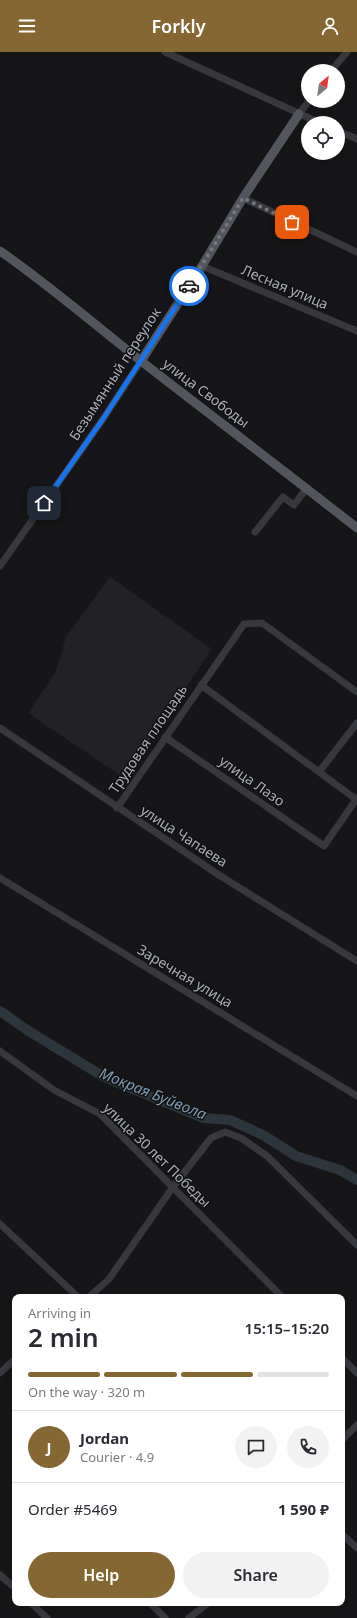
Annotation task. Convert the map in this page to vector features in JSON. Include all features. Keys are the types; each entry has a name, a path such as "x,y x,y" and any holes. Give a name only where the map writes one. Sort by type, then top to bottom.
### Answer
{"main road":[{"name":"Безымянный переулок","path":"141,361 202,266 243,198 299,114"},
{"name":"улица Свободы","path":"0,251 36,276 141,361 357,528"}],"street":[{"path":"165,52 304,116"},
{"path":"337,64 347,52"},
{"path":"299,114 304,108"},
{"path":"345,134 357,139"},
{"path":"243,198 357,252"},
{"name":"Лесная улица","path":"202,266 357,331"},
{"name":"Безымянный переулок","path":"0,566 103,419 141,361"},
{"path":"255,532 283,497 294,505 307,488"},
{"name":"Трудовая площадь","path":"117,808 244,624 262,623 357,692"},
{"name":"Трудовая площадь","path":"201,685 357,799 324,846"},
{"path":"319,772 357,723"},
{"name":"улица Чапаева","path":"0,728 117,808 219,875 357,961"},
{"name":"улица Лазо","path":"165,737 324,846"},
{"name":"Заречная улица","path":"0,878 357,1096"},
{"name":"улица 30 лет Победы","path":"0,1051 54,1090 100,1114 279,1294"},
{"path":"93,1294 108,1278 173,1187 211,1138 225,1132 241,1138 267,1156 357,1245"},
{"path":"0,1224 75,1294"},
{"path":"345,1361 357,1373"},
{"path":"0,1372 12,1362"},
{"path":"345,1437 357,1425"},
{"path":"345,1537 357,1548"},
{"path":"0,1575 12,1585"},
{"path":"34,1606 47,1618"},
{"path":"153,1606 165,1618"},
{"path":"189,1618 204,1606"}],"shaded area":[{"path":"110,577 212,649 124,778 28,713 56,671 66,637"}],"waterway":[{"name":"Мокрая Буйвола","path":"0,1011 27,1030 104,1077 203,1118 230,1120 263,1135 296,1156 340,1170 357,1180"}],"way so far":[{"path":"189,286 243,198 292,222"}],"route":[{"path":"44,503 103,419 189,286"}]}
